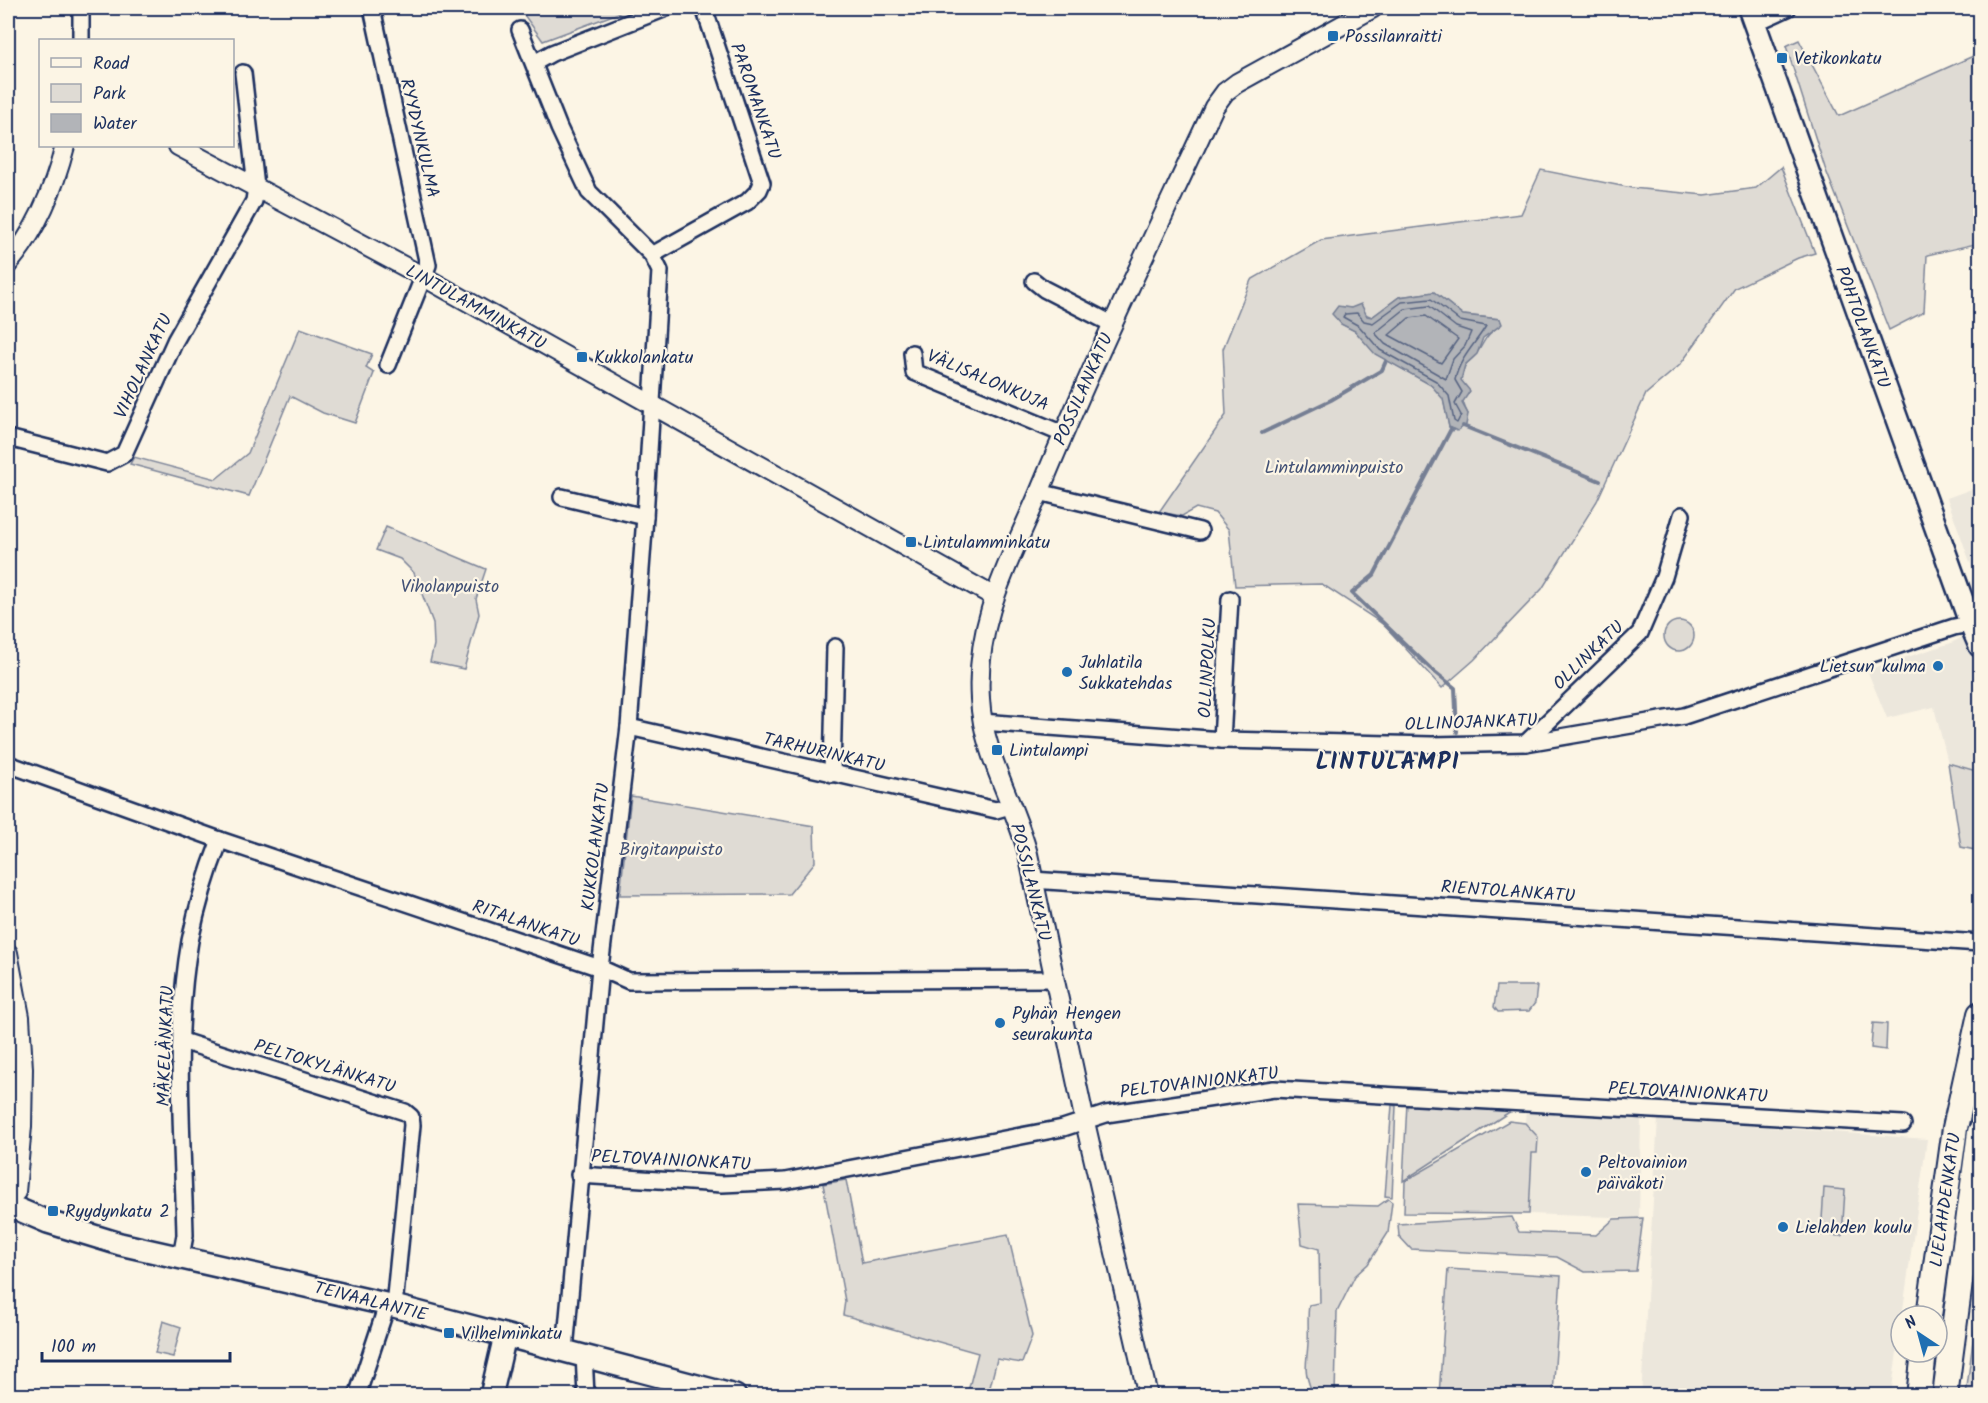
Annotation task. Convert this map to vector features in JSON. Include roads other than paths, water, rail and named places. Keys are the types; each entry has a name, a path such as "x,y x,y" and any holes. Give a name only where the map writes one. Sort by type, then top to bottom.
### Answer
{"main road":[{"name":"POHTOLANKATU","path":"1752,15 1976,623 1980,646"},
{"name":"LIELAHDENKATU","path":"1930,1304 1955,1128 1980,1014"},
{"name":"LIELAHDENKATU","path":"1945,1395 1974,1223 1980,1132"},
{"name":"TEIVAALANTIE","path":"8,1205 48,1222 120,1244 391,1305 735,1395"},
{"path":"491,1395 505,1335"},
{"path":"1919,1395 1923,1364"}],"street":[{"path":"81,8 81,39"},
{"name":"RYYDYNKULMA","path":"372,8 427,258 424,277"},
{"path":"534,63 569,46 666,8"},
{"name":"PAROMANKATU","path":"652,255 747,202 759,190 762,183 704,8"},
{"name":"POSSILANKATU","path":"1148,1395 1085,1122 1023,835 990,754 982,722 980,657 993,596 1112,324 1214,107 1225,92 1237,82 1373,8"},
{"path":"1752,15 1788,8"},
{"path":"520,30 559,128 589,192 652,255"},
{"path":"243,73 256,188"},
{"path":"8,264 26,240 44,206 58,175 65,147"},
{"name":"LINTULAMMINKATU","path":"179,147 424,277 993,596"},
{"name":"VIHOLANKATU","path":"8,438 107,463 124,454 159,372 254,201 256,188"},
{"name":"KUKKOLANKATU","path":"586,1395 574,1352 579,1175 600,968 629,727 660,271 652,255"},
{"path":"388,365 424,277"},
{"path":"1034,281 1044,289 1112,324"},
{"name":"VÄLISALONKUJA","path":"912,353 914,372 1063,434"},
{"path":"1039,492 1121,514 1200,531"},
{"path":"562,497 645,517"},
{"name":"OLLINKATU","path":"1526,743 1640,633 1664,577 1682,515"},
{"name":"OLLINPOLKU","path":"1222,740 1230,598"},
{"name":"OLLINOJANKATU","path":"982,722 1222,740 1432,745 1526,743 1684,716 1954,627 1976,623"},
{"path":"832,774 835,647"},
{"name":"TARHURINKATU","path":"629,727 996,810 1010,807"},
{"name":"RITALANKATU","path":"8,764 220,840 600,968 629,981 1054,979"},
{"name":"MÄKELÄNKATU","path":"181,1257 185,1235 182,1041 190,943 204,882 220,840"},
{"name":"RIENTOLANKATU","path":"1032,880 1980,943"},
{"path":"8,953 20,1017 23,1101 16,1192 8,1200"},
{"name":"PELTOKYLÄNKATU","path":"182,1041 405,1112 411,1117 411,1136 391,1305"},
{"name":"PELTOVAINIONKATU","path":"579,1175 722,1184 785,1181 1085,1122 1106,1114 1274,1089 1904,1124"},
{"path":"1941,1219 1974,1223"},
{"path":"357,1395 391,1305"}],"water":[{"path":"1434,292 1463,315 1500,319 1502,324 1483,338 1477,354 1465,365 1461,380 1470,391 1462,403 1468,414 1466,425 1457,431 1449,427 1443,399 1431,385 1375,354 1355,331 1341,324 1332,314 1338,306 1351,308 1361,304 1367,316 1372,317 1399,297"}],"waterway":[{"path":"1262,433 1331,400 1382,370 1386,361"},
{"path":"1463,426 1600,481"},
{"path":"1451,429 1374,575 1352,593 1430,668 1455,688 1457,732"}],"place":[{"name":"Possilanraitti","path":"1333,36"},
{"name":"Vetikonkatu","path":"1782,58"},
{"name":"Kukkolankatu","path":"582,357"},
{"name":"Lintulamminkatu","path":"911,542"},
{"name":"Lietsun kulma","path":"1938,666"},
{"name":"Juhlatila Sukkatehdas","path":"1067,672"},
{"name":"Lintulampi","path":"997,750"},
{"name":"Pyhän Hengen seurakunta","path":"1000,1023"},
{"name":"Peltovainion päiväkoti","path":"1586,1172"},
{"name":"Ryydynkatu 2","path":"53,1211"},
{"name":"Lielahden koulu","path":"1783,1227"},
{"name":"Vilhelminkatu","path":"449,1333"}],"district":[{"name":"LINTULAMPI","path":"1388,761"}],"park label":[{"name":"Lintulamminpuisto","path":"1334,467"},
{"name":"Viholanpuisto","path":"450,586"},
{"name":"Birgitanpuisto","path":"671,849"}]}
